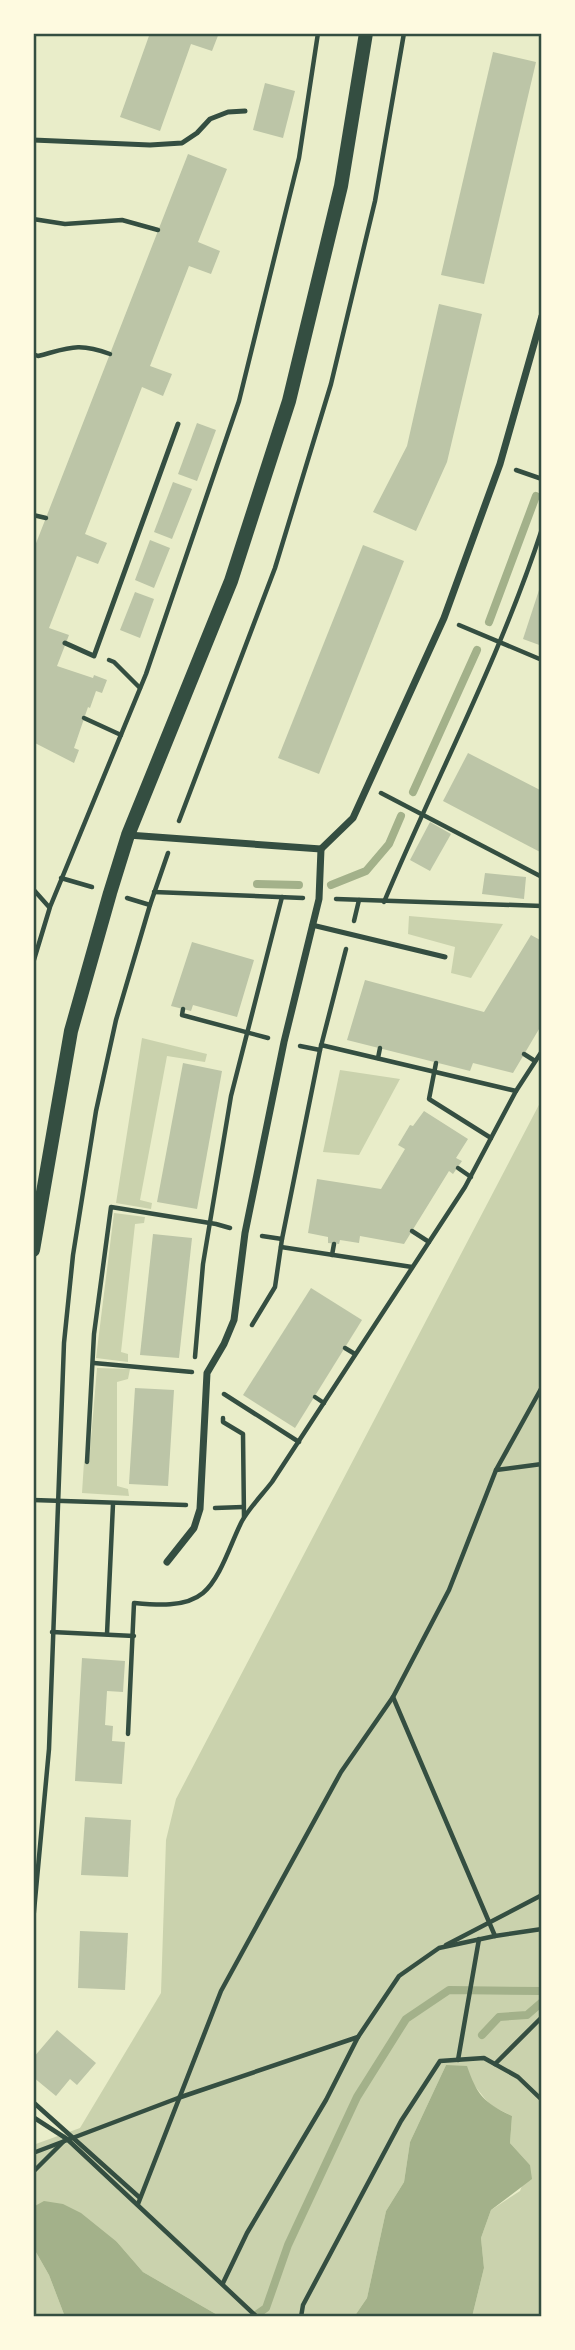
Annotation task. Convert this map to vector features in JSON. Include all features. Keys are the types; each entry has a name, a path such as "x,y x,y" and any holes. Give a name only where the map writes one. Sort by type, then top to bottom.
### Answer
{"main road":[{"path":"33,1250 71,1031 110,893 128,835 231,581 289,401 341,187 366,33"}],"street":[{"path":"167,1562 194,1528 200,1509 207,1373 234,1320 245,1233 284,1042 319,899 321,849 353,818 444,618 500,464 542,316"},
{"path":"128,835 321,849"}],"lane":[{"path":"33,140 150,145 182,143 197,133 210,119 228,112 246,111"},
{"path":"65,643 94,656 178,424"},
{"path":"312,925 445,957"}],"path":[{"path":"33,963 50,907 140,688 239,401 299,158 318,33"},
{"path":"180,819 275,568 331,384 375,201 404,33"},
{"path":"33,219 65,224 122,220 159,230"},
{"path":"33,354 38,356 69,347 90,346 110,354"},
{"path":"500,464 542,479"},
{"path":"33,515 46,518"},
{"path":"384,902 464,724 542,529"},
{"path":"444,618 542,660"},
{"path":"114,662 140,688"},
{"path":"84,718 121,735"},
{"path":"368,787 542,877"},
{"path":"33,1922 49,1749 64,1343 75,1242 96,1111 116,1020 154,891 170,848"},
{"path":"33,889 50,907"},
{"path":"154,891 384,902 542,906"},
{"path":"193,1385 203,1264 231,1096 282,897"},
{"path":"248,1332 275,1287 320,1048 359,900"},
{"path":"183,1009 182,1015 284,1042 378,1058 516,1091"},
{"path":"378,1058 380,1048"},
{"path":"128,1734 134,1603 163,1605 202,1594 215,1577 244,1518 299,1442 471,1177 516,1091 542,1051"},
{"path":"524,1054 535,1061"},
{"path":"436,1063 429,1099 491,1138"},
{"path":"458,1168 471,1177"},
{"path":"87,1462 96,1321 111,1208 210,1223 245,1233 282,1239"},
{"path":"412,1231 429,1242"},
{"path":"332,1255 334,1244"},
{"path":"281,1247 412,1267"},
{"path":"345,1348 355,1354"},
{"path":"94,1363 225,1373 223,1422 243,1434 244,1518"},
{"path":"138,2204 221,1991 341,1772 393,1697 449,1590 496,1470 542,1387"},
{"path":"224,1394 299,1442"},
{"path":"315,1397 324,1403"},
{"path":"496,1470 542,1464"},
{"path":"33,1500 58,1503 185,1505 186,1492"},
{"path":"107,1634 113,1504"},
{"path":"52,1632 134,1636"},
{"path":"393,1697 495,1936"},
{"path":"222,2283 247,2233 326,2100 358,2037 399,1976 439,1948 542,1895"},
{"path":"439,1948 542,1929"},
{"path":"458,2060 479,1939"},
{"path":"495,2064 542,2017"},
{"path":"33,2153 178,2098 358,2037"},
{"path":"301,2317 303,2305 401,2121 440,2061 484,2058 518,2077 541,2098"},
{"path":"33,2102 257,2317"},
{"path":"33,2117 69,2138 140,2197"},
{"path":"33,2172 69,2138"}],"shaded area":[{"path":"409,916 503,924 471,978 451,973 455,947 408,934"},
{"path":"142,1038 207,1054 205,1062 167,1056 140,1200 152,1203 151,1209 116,1203"},
{"path":"340,1070 400,1079 359,1155 323,1152"},
{"path":"542,1099 542,2317 472,2317 484,2268 481,2238 491,2210 520,2191 530,2165 510,2143 512,2116 490,2105 474,2085 446,2065 410,2142 404,2182 386,2211 367,2298 354,2317 221,2317 143,2272 117,2242 33,2207 33,2145 80,2128 161,1993 166,1840 176,1799"},
{"path":"114,1213 145,1217 144,1223 135,1224 121,1352 128,1354 128,1362 96,1358"},
{"path":"97,1368 130,1369 128,1379 117,1382 117,1486 128,1489 129,1496 82,1493 84,1462 89,1462"},
{"path":"446,2065 467,2066 483,2097 512,2116 510,2143 530,2165 532,2179 491,2210 481,2238 484,2268 472,2317 354,2317 367,2298 386,2211 404,2182 410,2142"},
{"path":"44,2201 63,2204 81,2213 117,2242 143,2272 221,2317 65,2317 49,2275 33,2247 33,2207"},
{"path":"33,2247 49,2275 65,2317 33,2317"}],"building":[{"path":"150,33 219,33 212,51 191,44 160,131 120,117"},
{"path":"493,52 536,62 484,284 441,275"},
{"path":"265,83 295,91 283,138 253,130"},
{"path":"188,154 227,169 198,242 220,251 211,274 189,266 150,366 172,374 163,396 142,387 85,534 107,543 98,564 77,556 49,628 69,635 57,666 107,680 102,693 96,691 90,708 88,707 74,748 79,750 74,763 33,742 33,551"},
{"path":"439,304 482,314 447,462 416,531 373,512 407,446"},
{"path":"197,423 216,430 197,481 178,474"},
{"path":"173,482 192,489 172,539 154,532"},
{"path":"150,540 170,548 154,588 135,580"},
{"path":"363,545 404,561 319,774 278,758"},
{"path":"542,584 542,646 523,639"},
{"path":"135,592 154,599 140,638 120,630"},
{"path":"468,753 542,791 542,853 443,801"},
{"path":"430,822 451,834 430,871 410,860"},
{"path":"485,873 526,877 524,899 482,894"},
{"path":"531,935 542,941 542,1024 513,1073 473,1063 470,1071 347,1040 365,980 484,1012"},
{"path":"192,942 254,960 237,1017 193,1005 191,1011 171,1006"},
{"path":"183,1063 222,1071 197,1209 157,1202"},
{"path":"424,1111 468,1139 456,1158 462,1161 453,1174 449,1171 404,1244 360,1236 359,1243 340,1240 339,1244 328,1243 328,1237 308,1233 317,1179 381,1189 405,1149 398,1145 410,1125 413,1126"},
{"path":"153,1234 192,1238 179,1358 140,1355"},
{"path":"311,1288 362,1320 295,1428 243,1395"},
{"path":"135,1388 174,1390 168,1486 129,1484"},
{"path":"82,1658 125,1661 123,1692 107,1691 105,1725 113,1726 112,1741 125,1742 122,1784 75,1781"},
{"path":"85,1817 131,1820 128,1877 81,1875"},
{"path":"80,1931 128,1933 125,1990 78,1988"},
{"path":"57,2030 96,2063 77,2085 70,2079 56,2096 33,2077 33,2058"}],"waterway":[{"path":"489,622 536,496"},
{"path":"413,792 477,650"},
{"path":"331,885 366,871 389,844 401,816"},
{"path":"257,884 299,885"},
{"path":"253,2317 266,2308 288,2245 357,2097 406,2019 449,1990 542,1991"},
{"path":"482,2035 499,2017 527,2015 542,2002"}]}
